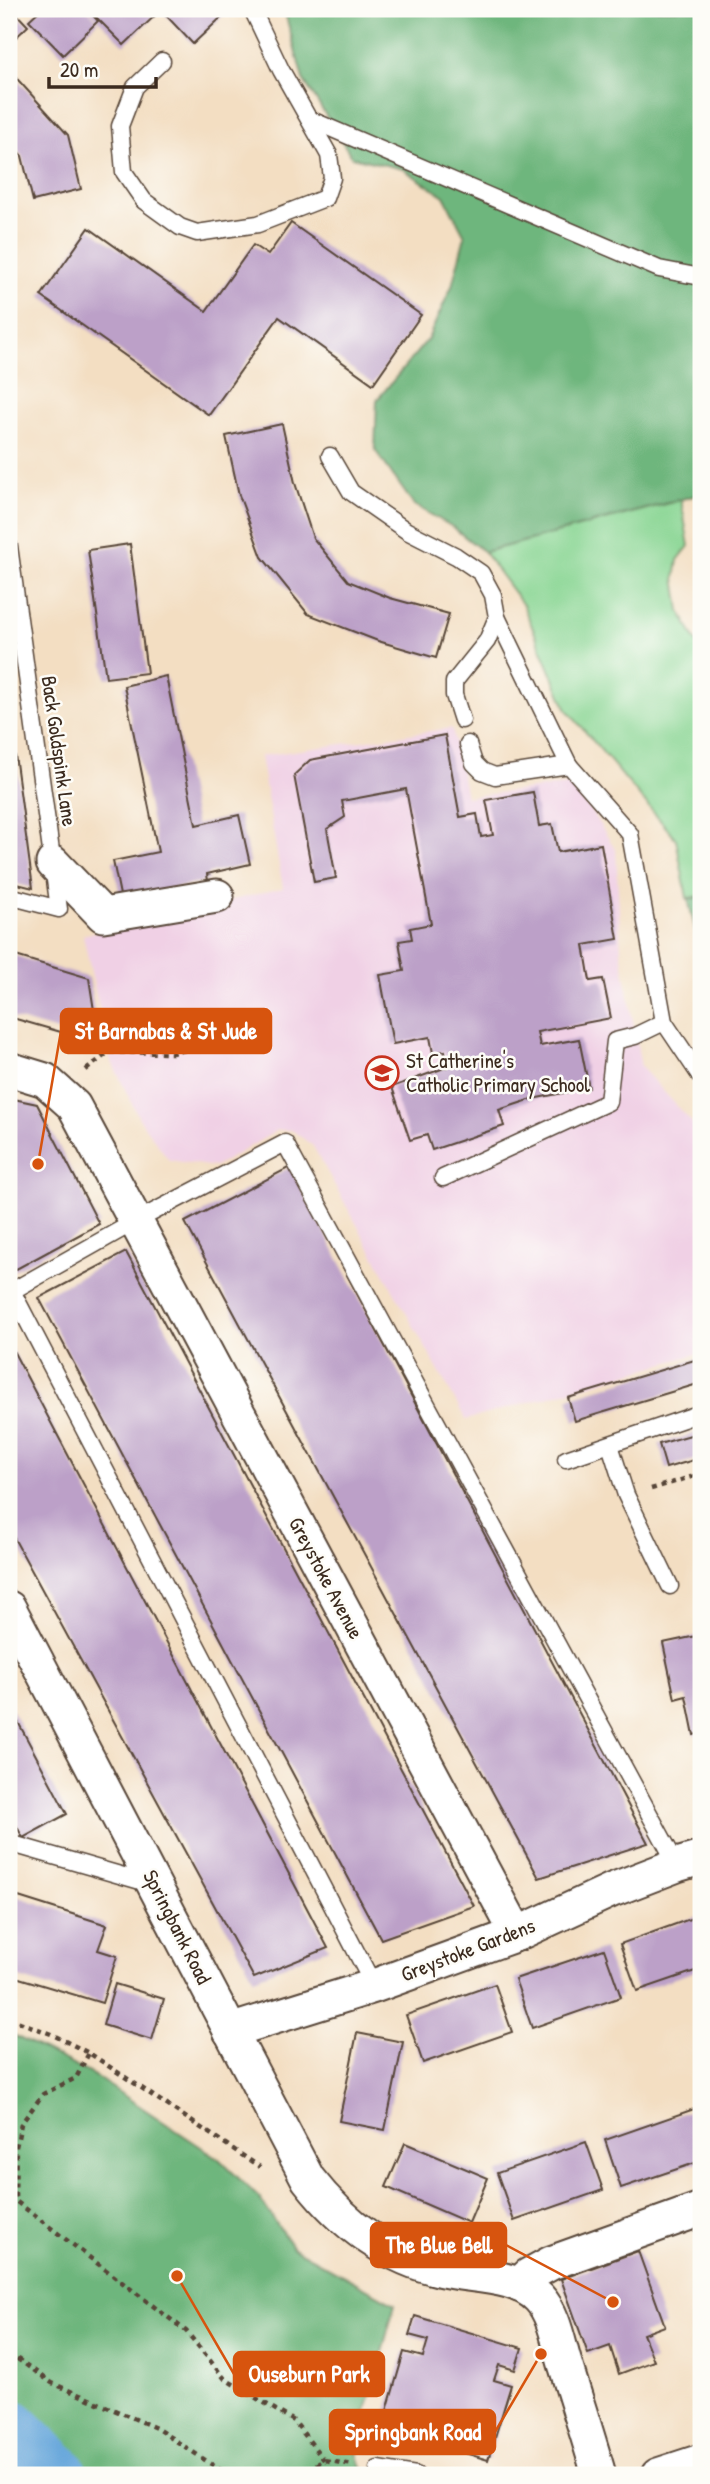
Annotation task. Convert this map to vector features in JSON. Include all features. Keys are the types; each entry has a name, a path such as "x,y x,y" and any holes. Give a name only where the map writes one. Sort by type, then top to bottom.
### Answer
{"street":[{"path":"53,863 103,915 217,896"},
{"name":"Greystoke Avenue","path":"9,1069 45,1080 74,1106 517,1934"},
{"name":"Springbank Road","path":"9,1608 308,2179 328,2205 349,2225 375,2243 403,2257 441,2270 496,2278 519,2286 540,2299 552,2323 599,2475"},
{"name":"Greystoke Gardens","path":"230,2031 373,1986 517,1934 612,1890 689,1861"},
{"path":"519,2286 529,2275 551,2263 701,2209"},
{"path":"658,2475 701,2461"}],"lane":[{"path":"162,61 135,87 120,126 124,172 145,201 180,227 197,233 258,224 325,198 332,178 329,155 281,70 252,9"},
{"path":"309,119 659,269 701,277"},
{"path":"330,456 351,492 407,531 456,556 481,573 493,596 497,617 569,765 630,834 664,1022 701,1077"},
{"name":"Back Goldspink Lane","path":"9,546 60,909 9,896"},
{"path":"462,720 454,695 454,682 487,641 497,617"},
{"path":"468,744 474,762 482,771 495,776 569,765"},
{"path":"443,1178 608,1102 615,1041 635,1036 664,1022"},
{"path":"373,1986 12,1291 136,1221 285,1143 689,1861"},
{"path":"566,1459 701,1413"},
{"path":"610,1445 626,1495 670,1586"},
{"path":"9,1843 155,1885"},
{"path":"378,2469 416,2475"}],"path":[{"path":"109,1052 172,1053 262,1032"},
{"path":"626,1495 701,1475"},
{"path":"9,2018 51,2034 89,2053 255,2164 289,2179 308,2179"},
{"path":"9,2205 15,2199 16,2147 21,2124 43,2094 76,2078 89,2053"},
{"path":"9,2196 186,2331 225,2379 294,2421 324,2460 299,2475"},
{"path":"9,2353 52,2383 156,2428 219,2469 237,2475"}],"shaded area":[{"name":"St Catherine's Catholic Primary School","path":"452,728 466,797 574,784 616,850 621,952 641,1067 701,1132 701,1353 466,1420 313,1146 292,1130 278,1130 215,1167 169,1160 140,1120 110,1058 83,935 283,888 260,756"}],"green space":[{"path":"284,9 701,9 701,494 484,552 451,526 414,505 375,450 377,400 428,339 452,286 465,236 444,196 403,169 352,157 303,79"},
{"path":"681,500 689,546 678,560 675,578 680,611 701,651 701,896 687,898 676,839 567,710 523,605 484,552"},
{"path":"701,897 701,953 688,899"},
{"path":"9,2033 93,2075 219,2159 259,2198 293,2248 395,2304 357,2451 364,2475 9,2475"}],"building":[{"path":"9,9 28,26 9,44"},
{"path":"41,9 87,9 98,21 63,55 29,20"},
{"path":"160,9 230,9 193,44"},
{"path":"90,11 160,11 124,45"},
{"path":"9,70 68,135 81,189 33,201 22,156 9,141"},
{"path":"291,223 421,315 373,384 279,317 209,415 41,296 89,228 206,311 253,245 268,255"},
{"path":"282,424 295,483 313,538 348,581 390,598 449,614 436,658 378,641 308,614 262,557 239,495 226,436"},
{"path":"130,544 147,673 106,678 88,550"},
{"path":"166,676 196,825 239,815 250,864 207,874 208,881 121,900 113,861 158,852 124,686"},
{"path":"10,718 33,888 9,882"},
{"path":"445,735 460,817 477,814 481,837 493,835 486,800 533,792 539,826 552,824 558,852 601,844 618,939 584,945 590,981 603,979 611,1018 537,1032 540,1046 579,1039 589,1088 532,1099 499,1110 504,1126 432,1150 427,1135 410,1140 392,1087 447,1067 445,1051 433,1053 430,1037 393,1044 380,975 404,971 399,941 412,939 410,928 431,924 406,789 342,801 345,817 327,829 336,878 314,882 294,775 310,760"},
{"path":"9,954 89,978 99,1043 9,1017"},
{"path":"9,1098 37,1104 99,1224 9,1273"},
{"path":"290,1167 648,1843 539,1878 185,1222"},
{"path":"126,1252 474,1906 381,1939 39,1298"},
{"path":"9,1343 328,1948 254,1978 9,1529"},
{"path":"701,1358 701,1383 575,1421 568,1398"},
{"path":"701,1432 701,1458 666,1468 659,1444"},
{"path":"701,1635 701,1733 694,1735 686,1696 675,1699 663,1643"},
{"path":"9,1705 67,1814 23,1838 9,1812"},
{"path":"9,1894 107,1925 98,1950 117,1956 102,2003 9,1975"},
{"path":"701,1915 701,1969 637,1991 620,1944"},
{"path":"604,1949 621,1997 532,2028 515,1979"},
{"path":"115,1984 164,1999 152,2040 103,2025"},
{"path":"495,1984 512,2032 423,2063 406,2015"},
{"path":"357,2033 403,2042 385,2130 339,2121"},
{"path":"694,2109 701,2131 701,2161 621,2188 605,2140"},
{"path":"586,2142 603,2190 514,2221 497,2173"},
{"path":"405,2143 488,2178 469,2223 386,2187"},
{"path":"638,2251 665,2326 643,2334 654,2361 619,2374 610,2346 588,2354 561,2279"},
{"path":"415,2316 522,2348 515,2370 499,2365 494,2380 511,2385 488,2460 382,2428 404,2352 423,2357 428,2340 409,2335"}],"waterway":[{"path":"9,2431 55,2475"}],"place":[{"name":"St Catherine's Catholic Primary School","path":"382,1073"},
{"name":"St Barnabas & St Jude","path":"38,1164"},
{"name":"Ouseburn Park","path":"177,2276"},
{"name":"The Blue Bell","path":"613,2302"},
{"name":"Springbank Road","path":"541,2354"}]}
